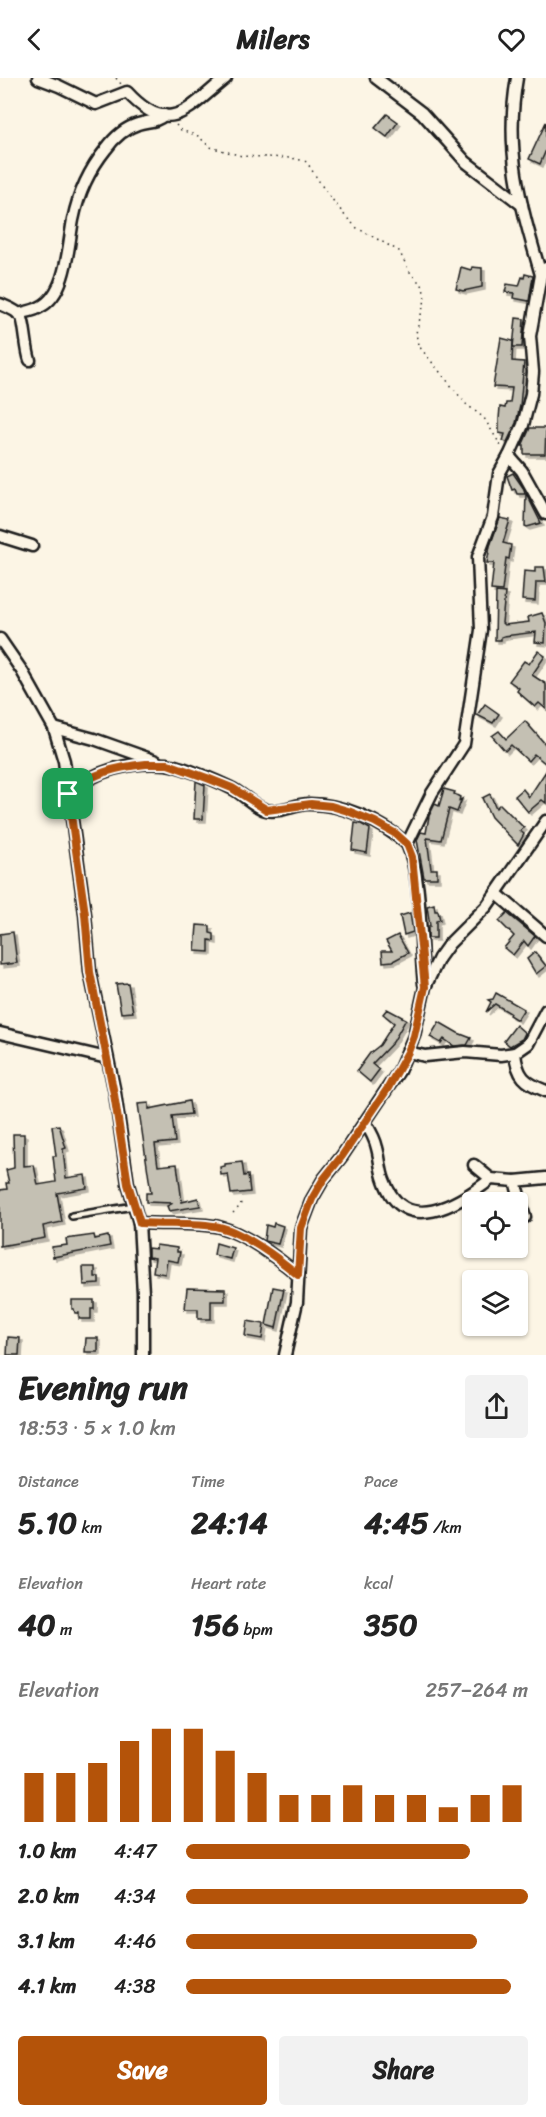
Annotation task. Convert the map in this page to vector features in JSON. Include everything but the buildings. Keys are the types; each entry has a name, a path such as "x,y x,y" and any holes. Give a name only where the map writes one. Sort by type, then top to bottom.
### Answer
{"street":[{"path":"38,78 96,104 127,92 147,110 166,116"},
{"path":"18,314 41,307 56,291 63,273 73,220 82,192 105,149 118,136 135,125 177,115 193,107 226,78"},
{"path":"376,78 422,113 466,162 522,205"},
{"path":"407,844 432,793 464,744 481,630 478,557 493,517 499,474 519,436 531,394 533,372 530,336 543,272 516,184 512,154 513,111 517,78"},
{"path":"0,304 18,314 24,322 25,340 30,360"},
{"path":"509,456 522,471 546,514"},
{"path":"0,536 32,546"},
{"path":"0,639 22,671 54,728 64,761 85,914 90,972 128,1184 140,1223 144,1355"},
{"path":"54,728 94,739 232,788 265,809 311,804 331,806 348,811 396,834 407,844 412,857 425,987"},
{"path":"68,794 88,778 111,769 168,764"},
{"path":"287,1354 297,1302 301,1228 309,1206 323,1180 394,1079 408,1052 430,972 449,944 496,893 546,820"},
{"path":"496,893 546,936"},
{"path":"408,1052 425,1056 465,1052 501,1055 515,1053 528,1044 546,1010"},
{"path":"0,1033 107,1058"},
{"path":"515,1053 518,1072 528,1082 546,1091"},
{"path":"365,1122 376,1145 383,1178 389,1193 406,1209 425,1212 446,1208 462,1200 491,1179"},
{"path":"474,1165 491,1179 515,1181 546,1178"},
{"path":"515,1181 518,1192"},
{"path":"140,1223 208,1225 228,1230 278,1259 298,1275"}],"lane":[{"path":"72,1216 134,1206"}],"path":[{"path":"166,116 179,128 198,136 210,147 252,157 305,161 324,189 357,228 399,251 411,274 421,282 425,291 425,300 416,333 421,351 466,404 484,418 509,456"},
{"path":"233,1213 241,1205 240,1199"}],"route":[{"path":"146,764 168,764 232,788 265,809 320,804 348,811 386,828 407,844 414,866 425,987 414,1036 399,1071 312,1199 301,1228 298,1275 278,1259 228,1230 208,1225 140,1223 130,1195 114,1094 90,972 85,914 68,794 88,778 111,769 146,764"}]}
